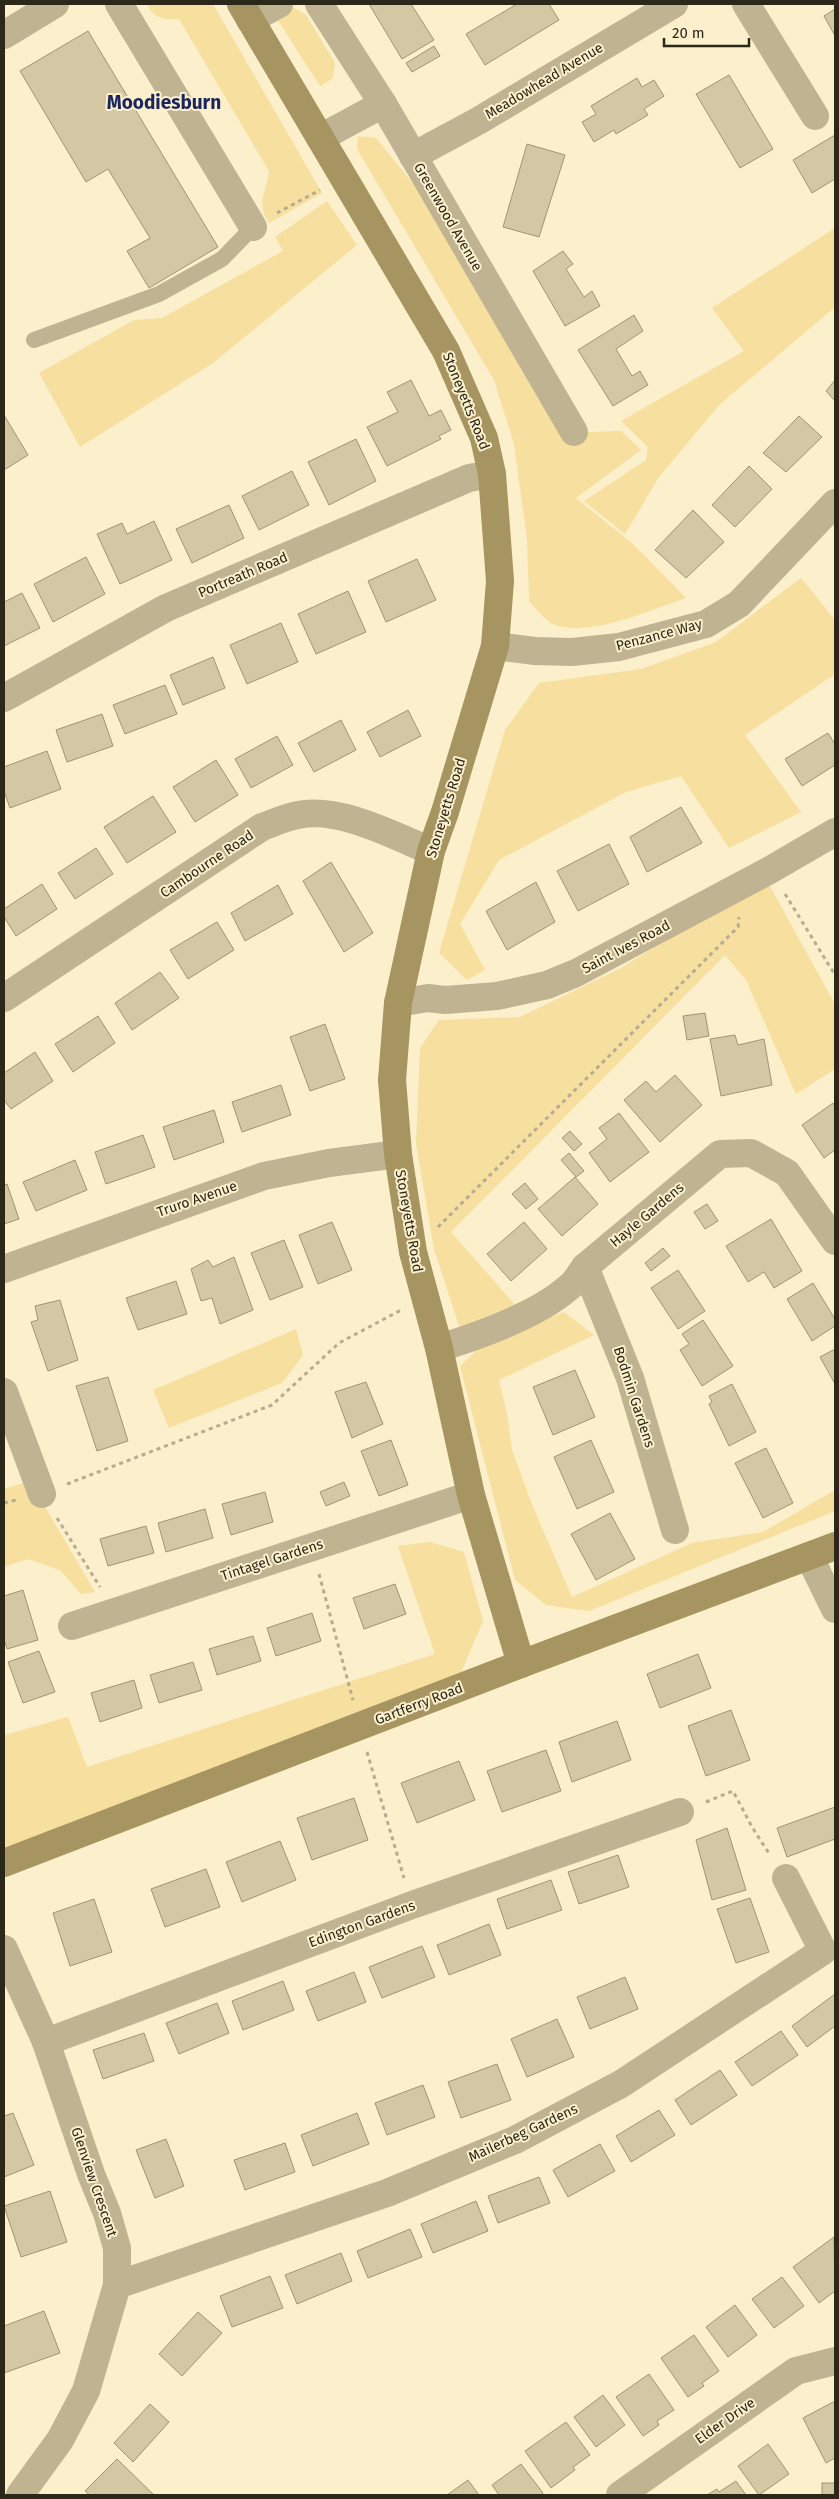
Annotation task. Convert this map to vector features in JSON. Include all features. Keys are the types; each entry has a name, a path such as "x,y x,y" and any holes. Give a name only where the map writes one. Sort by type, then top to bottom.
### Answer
{"street":[{"path":"4,35 55,4"},
{"path":"119,4 253,227"},
{"path":"245,12 279,4"},
{"name":"Greenwood Avenue","path":"319,4 383,104 574,432"},
{"name":"Meadowhead Avenue","path":"413,156 478,121 674,4"},
{"path":"746,4 815,116"},
{"name":"Stoneyetts Road","path":"245,12 446,351 484,438 492,474 500,581 495,646 445,812 431,851 398,1003 392,1080 398,1154 413,1252 439,1348 471,1495 522,1664"},
{"path":"320,138 383,104"},
{"name":"Portreath Road","path":"4,698 166,608 469,478 492,474"},
{"name":"Penzance Way","path":"495,646 534,651 572,652 610,648 662,637 706,624 739,604 835,503"},
{"name":"Cambourne Road","path":"4,998 262,828 299,814 326,815 361,822 431,851"},
{"name":"Saint Ives Road","path":"398,1003 428,998 476,999 547,985 576,973 742,885 835,832"},
{"name":"Hayle Gardens","path":"439,1348 479,1335 524,1315 568,1288 585,1267 720,1154 751,1153 787,1173 835,1241"},
{"name":"Truro Avenue","path":"4,1270 264,1176 329,1163 398,1154"},
{"name":"Bodmin Gardens","path":"585,1267 630,1378 675,1530"},
{"path":"4,1392 42,1494"},
{"name":"Tintagel Gardens","path":"72,1626 471,1495"},
{"name":"Gartferry Road","path":"4,1863 835,1546"},
{"path":"809,1556 835,1609"},
{"name":"Edington Gardens","path":"46,2042 412,1905 680,1812"},
{"name":"Mailerbeg Gardens","path":"117,2285 387,2193 515,2140 621,2084 823,1952 786,1878"},
{"name":"Glenview Crescent","path":"4,1949 46,2042 91,2174 107,2213 116,2248 117,2285 86,2391 60,2440 20,2495"},
{"name":"Elder Drive","path":"620,2495 796,2371 835,2361"}],"lane":[{"path":"34,340 159,294 222,259 253,227"}],"path":[{"path":"253,227 343,177"},
{"path":"770,870 835,975"},
{"path":"413,1252 738,927 742,885"},
{"path":"4,1503 42,1494 272,1405 339,1343 403,1309 426,1304"},
{"path":"42,1494 114,1611"},
{"path":"312,1547 360,1727 412,1905"},
{"path":"680,1812 733,1791 752,1827 786,1878"}],"shaded area":[{"path":"147,4 213,4 322,193 269,223 262,203 269,171 179,19 160,18 153,13"},
{"path":"288,4 306,15 335,63 333,78 320,86 276,17"},
{"path":"358,136 376,138 423,196 560,433 621,431 641,450 576,498 633,544 686,598 638,615 586,628 570,628 555,625 545,618 529,601 527,539 514,444 494,380 357,149"},
{"path":"327,201 357,245 213,363 80,447 39,373 134,320 162,318 283,251 275,237"},
{"path":"835,228 835,307 719,405 659,477 625,534 584,501 646,460 648,447 621,421 744,351 712,308"},
{"path":"801,578 835,620 835,674 745,735 801,812 729,848 681,776 626,792 499,860 460,924 485,970 467,980 439,953 505,730 539,683 641,669 716,642"},
{"path":"766,879 835,1004 835,1069 796,1094 746,980 725,955 451,1232 516,1306 461,1332 434,1249 416,1144 420,1048 439,1020 520,1017 621,968"},
{"path":"564,1312 594,1335 499,1380 507,1414 512,1450 533,1507 572,1597 692,1543 763,1532 835,1490 835,1511 589,1611 546,1605 515,1580 460,1366 489,1339"},
{"path":"296,1329 303,1355 282,1383 169,1428 153,1390"},
{"path":"30,1481 95,1592 81,1594 60,1570 28,1559 4,1567 4,1489"},
{"path":"430,1542 464,1552 483,1621 457,1682 212,1768 4,1850 4,1735 68,1717 87,1767 435,1654 398,1546"}],"building":[{"path":"369,4 411,4 434,40 402,59"},
{"path":"517,4 549,4 559,20 485,65 466,34"},
{"path":"835,9 835,36 824,16"},
{"path":"88,31 218,247 149,288 127,251 150,238 108,169 86,182 20,71"},
{"path":"434,46 440,56 412,72 406,63"},
{"path":"729,75 773,149 740,168 696,94"},
{"path":"637,78 642,87 654,80 664,96 644,109 648,115 616,134 614,130 594,142 582,122 596,114 591,106"},
{"path":"835,135 835,179 812,193 793,160"},
{"path":"527,144 565,155 539,237 503,227"},
{"path":"563,251 573,264 566,269 584,297 592,291 600,306 565,326 533,271"},
{"path":"634,315 643,331 616,349 632,376 640,371 648,385 613,406 578,350"},
{"path":"411,380 429,416 441,410 451,430 439,436 441,439 387,466 367,427 398,412 387,392"},
{"path":"835,380 835,401 826,391"},
{"path":"4,415 28,455 4,470"},
{"path":"799,416 822,437 786,472 763,453"},
{"path":"356,439 376,481 329,505 308,462"},
{"path":"749,466 772,489 735,527 712,505"},
{"path":"292,471 309,505 259,530 242,496"},
{"path":"229,505 244,538 192,563 176,529"},
{"path":"693,510 724,542 686,578 655,550"},
{"path":"154,521 172,560 120,584 97,534 122,523 127,534"},
{"path":"86,557 105,594 53,622 34,584"},
{"path":"417,559 436,600 386,622 368,581"},
{"path":"348,591 366,632 316,654 298,614"},
{"path":"22,593 40,628 4,646 4,602"},
{"path":"281,623 298,662 247,684 230,645"},
{"path":"213,657 225,688 183,705 170,675"},
{"path":"165,685 177,714 125,734 113,705"},
{"path":"408,710 421,736 380,757 367,732"},
{"path":"102,714 113,746 67,762 56,730"},
{"path":"341,720 356,750 314,772 298,743"},
{"path":"828,733 835,744 835,765 802,786 785,759"},
{"path":"277,736 293,765 251,788 235,759"},
{"path":"47,751 61,789 10,808 4,791 4,767"},
{"path":"216,760 238,795 195,822 173,787"},
{"path":"153,796 176,832 127,863 104,827"},
{"path":"681,807 702,843 647,872 630,837"},
{"path":"609,844 629,884 578,911 557,871"},
{"path":"96,848 113,874 75,899 58,873"},
{"path":"331,862 373,933 344,952 303,881"},
{"path":"536,882 555,922 507,950 486,911"},
{"path":"42,884 57,909 16,936 4,917 4,909"},
{"path":"278,885 293,914 245,941 231,913"},
{"path":"217,922 234,950 188,979 170,950"},
{"path":"160,972 179,998 132,1030 115,1003"},
{"path":"705,1013 709,1036 687,1040 683,1016"},
{"path":"98,1016 115,1043 73,1072 55,1044"},
{"path":"325,1024 345,1079 310,1091 290,1037"},
{"path":"735,1035 738,1045 764,1039 772,1085 721,1096 710,1039"},
{"path":"35,1052 53,1081 11,1109 4,1100 4,1073"},
{"path":"675,1075 702,1105 660,1142 624,1100 646,1081 656,1092"},
{"path":"281,1085 291,1115 242,1132 232,1102"},
{"path":"833,1103 835,1107 835,1150 824,1158 802,1125"},
{"path":"214,1110 224,1142 174,1160 163,1127"},
{"path":"619,1113 649,1152 610,1182 589,1153 607,1139 599,1128"},
{"path":"570,1131 582,1144 574,1151 562,1138"},
{"path":"143,1135 155,1167 106,1184 95,1152"},
{"path":"569,1153 584,1171 576,1177 561,1160"},
{"path":"75,1160 87,1190 36,1211 23,1182"},
{"path":"575,1177 598,1204 562,1236 538,1209"},
{"path":"525,1183 538,1199 526,1209 512,1194"},
{"path":"7,1184 19,1219 4,1224 4,1185"},
{"path":"707,1204 718,1221 705,1229 694,1212"},
{"path":"771,1219 802,1271 774,1288 764,1272 748,1282 726,1246"},
{"path":"332,1222 352,1270 318,1284 299,1235"},
{"path":"524,1222 547,1249 511,1281 487,1254"},
{"path":"284,1240 303,1287 270,1300 251,1253"},
{"path":"663,1248 670,1256 651,1271 645,1263"},
{"path":"234,1257 253,1310 220,1324 212,1298 201,1301 191,1269 208,1260 213,1267"},
{"path":"678,1270 705,1311 678,1329 651,1288"},
{"path":"176,1281 187,1314 138,1330 126,1298"},
{"path":"813,1283 835,1319 835,1326 812,1341 787,1299"},
{"path":"60,1300 78,1360 48,1371 31,1322 38,1320 35,1306"},
{"path":"703,1320 733,1366 702,1386 680,1350 689,1344 682,1334"},
{"path":"835,1349 835,1384 820,1357"},
{"path":"575,1370 595,1417 553,1435 533,1387"},
{"path":"108,1377 128,1441 97,1451 76,1386"},
{"path":"366,1382 383,1424 352,1438 335,1392"},
{"path":"732,1384 756,1432 729,1446 709,1404 712,1402 709,1396"},
{"path":"391,1440 408,1485 379,1496 361,1451"},
{"path":"591,1440 614,1492 577,1509 554,1457"},
{"path":"766,1448 793,1503 763,1518 735,1463"},
{"path":"344,1482 350,1496 326,1506 320,1492"},
{"path":"265,1492 273,1522 231,1535 222,1504"},
{"path":"205,1509 213,1538 166,1552 158,1523"},
{"path":"610,1513 635,1559 596,1580 571,1534"},
{"path":"146,1526 154,1553 108,1566 100,1539"},
{"path":"395,1584 406,1614 364,1629 353,1598"},
{"path":"23,1590 38,1640 7,1649 4,1639 4,1596"},
{"path":"312,1613 321,1641 276,1656 267,1628"},
{"path":"253,1636 261,1661 217,1675 209,1649"},
{"path":"39,1651 55,1692 23,1703 8,1662"},
{"path":"698,1654 711,1688 660,1708 647,1674"},
{"path":"193,1662 202,1690 159,1703 150,1675"},
{"path":"134,1680 142,1708 100,1722 91,1693"},
{"path":"731,1710 750,1760 706,1776 688,1726"},
{"path":"617,1721 631,1760 572,1782 559,1742"},
{"path":"546,1750 561,1791 502,1812 487,1771"},
{"path":"459,1761 475,1800 417,1823 401,1783"},
{"path":"354,1798 368,1840 312,1860 297,1818"},
{"path":"835,1807 835,1839 787,1857 777,1828"},
{"path":"727,1828 746,1890 712,1900 696,1840"},
{"path":"280,1841 296,1880 242,1902 226,1862"},
{"path":"618,1855 629,1887 579,1904 568,1872"},
{"path":"206,1869 220,1907 165,1927 151,1889"},
{"path":"551,1880 562,1910 507,1929 497,1899"},
{"path":"750,1898 769,1952 736,1963 717,1909"},
{"path":"94,1899 112,1952 70,1966 53,1913"},
{"path":"489,1924 501,1955 449,1975 437,1945"},
{"path":"422,1946 435,1977 382,1998 369,1967"},
{"path":"354,1972 366,2002 318,2021 306,1991"},
{"path":"625,1977 638,2009 590,2029 577,1997"},
{"path":"283,1981 294,2010 243,2030 232,2001"},
{"path":"835,1994 835,2026 807,2047 792,2026"},
{"path":"217,2003 229,2033 179,2054 166,2023"},
{"path":"557,2019 574,2057 527,2077 511,2039"},
{"path":"781,2031 798,2055 752,2086 735,2062"},
{"path":"144,2033 154,2061 103,2079 93,2050"},
{"path":"497,2064 511,2100 461,2118 448,2082"},
{"path":"720,2070 737,2095 691,2125 675,2100"},
{"path":"423,2085 435,2117 387,2135 375,2103"},
{"path":"659,2110 675,2135 631,2162 616,2136"},
{"path":"13,2113 34,2165 4,2177 4,2116"},
{"path":"357,2113 369,2144 313,2166 301,2135"},
{"path":"166,2139 184,2186 155,2198 136,2150"},
{"path":"285,2143 295,2172 245,2190 234,2160"},
{"path":"600,2144 615,2171 568,2197 553,2170"},
{"path":"539,2177 550,2203 498,2223 488,2196"},
{"path":"50,2191 67,2242 21,2257 4,2206"},
{"path":"476,2201 488,2231 433,2253 421,2224"},
{"path":"410,2229 422,2257 368,2278 357,2251"},
{"path":"834,2237 835,2291 819,2303 793,2267"},
{"path":"341,2253 352,2281 297,2304 285,2275"},
{"path":"270,2276 283,2308 232,2327 220,2296"},
{"path":"782,2277 804,2306 774,2328 752,2299"},
{"path":"735,2305 757,2335 728,2357 706,2327"},
{"path":"44,2311 60,2353 4,2373 4,2326"},
{"path":"198,2312 222,2333 182,2376 159,2354"},
{"path":"694,2335 719,2371 702,2383 704,2386 688,2397 661,2358"},
{"path":"649,2374 674,2410 657,2421 659,2425 643,2436 616,2397"},
{"path":"603,2395 625,2425 596,2447 574,2417"},
{"path":"835,2401 835,2458 826,2463 803,2418"},
{"path":"150,2404 169,2422 133,2462 114,2443"},
{"path":"566,2422 590,2455 573,2467 575,2470 551,2488 525,2451"},
{"path":"768,2444 789,2474 759,2495 738,2466"},
{"path":"117,2459 154,2495 90,2495 85,2491"},
{"path":"521,2464 543,2493 541,2495 499,2495 492,2485"},
{"path":"468,2480 479,2495 447,2495"},
{"path":"736,2481 746,2495 707,2495 717,2489 719,2492"},
{"path":"822,2483 835,2483 835,2495 822,2495"}],"district":[{"name":"Moodiesburn","path":"164,102"}]}
